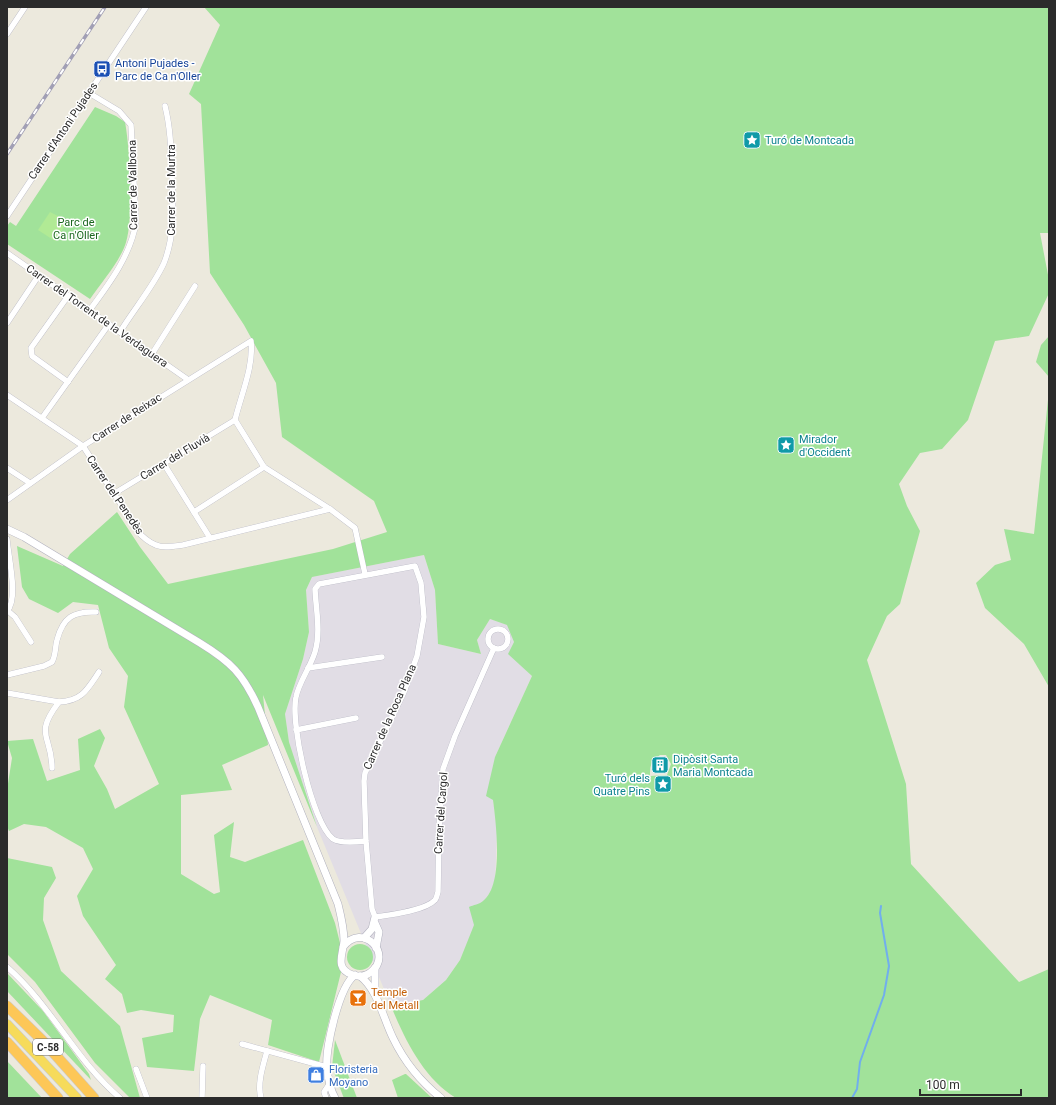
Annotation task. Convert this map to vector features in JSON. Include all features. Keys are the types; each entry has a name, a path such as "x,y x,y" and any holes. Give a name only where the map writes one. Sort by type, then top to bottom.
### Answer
{"highway":[{"name":"C-58","path":"7,1006 42,1040 94,1098"},
{"path":"7,1024 77,1098"},
{"name":"C-58","path":"7,1042 58,1098"}],"main road":[{"path":"7,529 24,537 224,658 237,671 248,687 258,707 338,904 343,925 343,947 340,960 346,975 330,1040 327,1067 335,1098"},
{"path":"364,938 375,920"},
{"path":"375,920 379,932 376,948 378,960 375,968 375,996"},
{"path":"343,925 356,938"},
{"path":"343,947 348,941 356,938 364,938 371,941 376,948"},
{"path":"337,1011 347,985 357,976 368,974 375,968"},
{"path":"345,970 368,984 403,1055 424,1083 441,1098"}],"street":[{"path":"7,34 25,7"},
{"name":"Carrer d'Antoni Pujades","path":"7,216 146,7"},
{"name":"Carrer de Vallbona","path":"89,93 118,111 131,125 136,222 134,236 127,253 89,311"},
{"name":"Carrer de la Murtra","path":"120,332 159,272 169,250 172,237 171,135 165,106"},
{"name":"Carrer del Torrent de la Verdaguera","path":"7,253 187,379"},
{"path":"7,322 39,275"},
{"path":"152,354 195,286"},
{"path":"68,296 31,348 32,356 68,382"},
{"path":"42,418 109,324"},
{"name":"Carrer de Reixac","path":"7,500 83,446 187,379 251,341 252,350 250,362 235,420"},
{"name":"Carrer del Penedès","path":"7,395 83,446 142,535 150,543 159,547 168,548 330,508"},
{"path":"235,420 264,468 330,508 355,528 365,574 319,584 315,589 318,632 315,652 296,698 296,730 303,772 327,831 334,839 349,842 366,841"},
{"name":"Carrer del Fluvià","path":"115,493 235,420"},
{"path":"164,464 210,538"},
{"path":"7,468 30,483"},
{"path":"194,512 264,468"},
{"path":"7,539 14,595 12,604 7,611 15,617 31,642"},
{"name":"Carrer de la Roca Plana","path":"365,574 415,566 422,584 424,617 417,656 406,684 365,773 366,841 372,909 375,920"},
{"path":"7,675 44,666 52,662 61,628 66,620 77,613 96,612"},
{"name":"Carrer del Cargol","path":"375,920 422,907 436,900 438,892 439,826 443,769 455,736 494,648"},
{"path":"308,668 382,657"},
{"path":"7,693 59,702 68,702 79,697 99,672"},
{"path":"52,768 52,759 44,732 49,716 59,702"},
{"path":"296,730 356,718"},
{"path":"7,967 36,995 87,1065 103,1083 120,1098"},
{"path":"242,1044 327,1067"},
{"path":"261,1098 259,1091 261,1073 267,1052"},
{"path":"202,1098 203,1066"},
{"path":"136,1069 147,1098"},
{"path":"326,1098 324,1092 330,1083"}],"shaded area":[{"path":"424,555 435,590 438,644 481,654 477,640 490,619 508,625 514,642 509,654 532,676 495,757 493,800 497,829 495,885 484,901 460,960 446,980 423,1000 391,1006 317,827 289,742 285,714 303,659 309,632 306,590 312,577"}],"green space":[{"path":"204,7 1049,7 1049,233 1040,233 1049,280 1049,293 1029,336 995,341 968,420 942,449 920,453 899,484 907,506 920,531 900,604 887,616 867,660 906,784 911,864 1019,982 1049,969 1049,1098 456,1098 445,1090 425,1070 417,1058 409,1045 391,1006 423,1000 446,980 460,960 474,925 469,907 482,902 490,893 494,882 496,868 497,838 493,800 486,796 495,757 532,676 508,654 514,642 507,625 490,619 477,640 481,654 438,644 435,590 424,555 312,577 306,590 309,632 303,659 285,714 289,742 317,827 263,695 268,745 222,765 232,790 181,795 181,874 214,894 220,892 214,835 234,822 230,857 245,862 303,840 335,923 340,943 342,968 319,1062 268,1045 272,1020 210,995 200,1019 194,1071 147,1067 142,1038 173,1032 174,1015 141,1010 127,1013 122,994 105,979 116,965 83,916 77,896 93,869 83,848 46,827 24,824 9,831 7,826 7,790 12,758 7,741 33,739 47,781 80,770 78,739 100,729 105,738 94,766 107,789 115,809 159,784 124,707 128,676 109,648 98,605 73,602 58,613 29,599 22,587 17,546 63,566 70,554 117,512 140,547 168,584 333,549 387,532 374,501 282,437 276,383 244,325 210,273 201,104 189,94 220,25","holes":["660,755 666,755 671,764 667,775 650,776 653,761"]},
{"name":"Parc de Ca n'Oller","path":"95,107 116,116 125,122 130,167 130,222 121,255 90,299 7,244 7,226 10,222 16,226"},
{"path":"50,212 68,221 55,241 38,230"},
{"path":"1049,336 1049,377 1036,362 1041,345"},
{"path":"1049,390 1049,687 1024,644 985,608 976,583 995,565 1011,560 1004,529 1034,534"},
{"path":"7,858 52,867 56,878 44,898 43,920 61,971 120,1026 140,1098 130,1098 95,1063 35,982 7,954"},
{"path":"360,944 369,948 373,957 369,966 360,970 351,966 347,957 351,948"},
{"path":"7,973 43,1011 89,1074 91,1080 7,991"},
{"path":"335,1040 357,1098 344,1098 332,1067"},
{"path":"7,1061 42,1098 7,1098"},
{"path":"405,1074 432,1098 398,1098 392,1080"}],"waterway":[{"path":"852,1098 857,1089 860,1062 884,995 889,966 880,913 881,906"}],"railway":[{"path":"7,154 105,7"}],"place":[{"name":"Antoni Pujades - Parc de Ca n'Oller","path":"102,69"},
{"name":"Turó de Montcada","path":"752,140"},
{"name":"Mirador d'Occident","path":"786,445"},
{"name":"Dipòsit Santa Maria Montcada","path":"660,765"},
{"name":"Turó dels Quatre Pins","path":"663,784"},
{"name":"Temple del Metall","path":"358,998"},
{"name":"Floristeria Moyano","path":"316,1075"}]}
